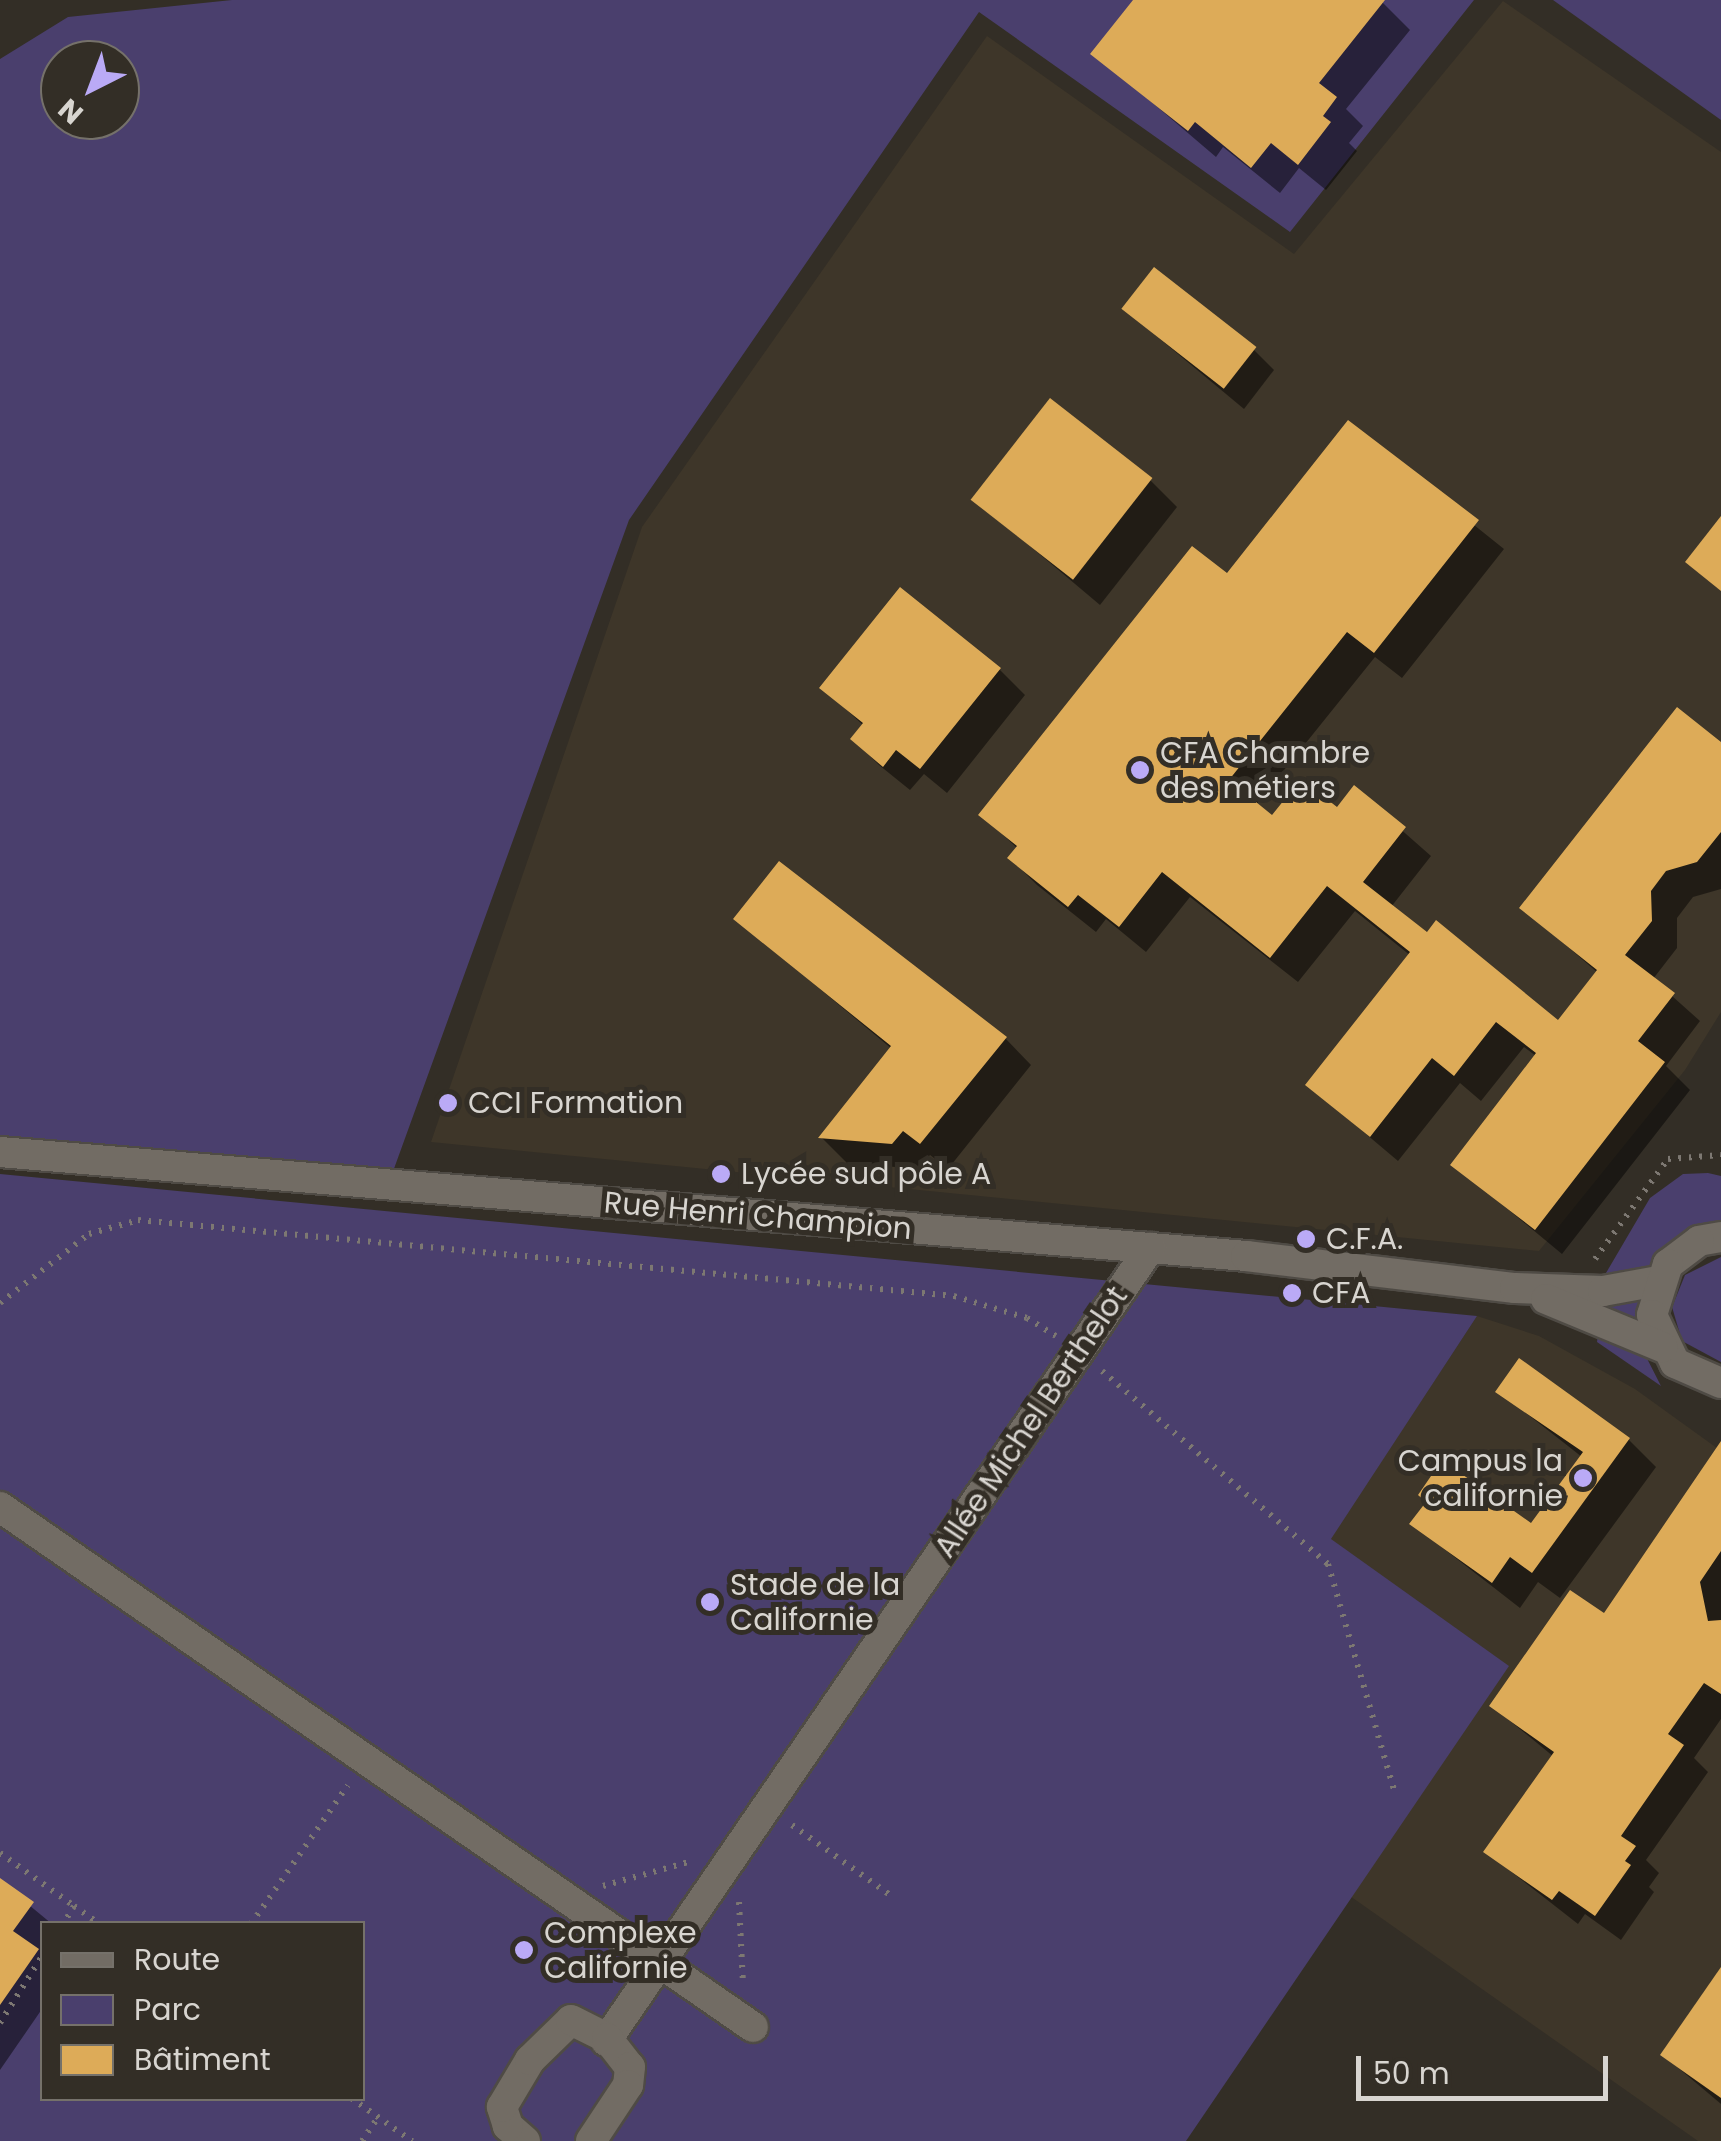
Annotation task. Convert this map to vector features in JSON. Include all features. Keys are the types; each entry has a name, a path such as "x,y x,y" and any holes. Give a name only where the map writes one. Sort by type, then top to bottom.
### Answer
{"street":[{"name":"Rue Henri Champion","path":"0,1152 1150,1248 1515,1288 1603,1291 1658,1281"},
{"path":"1662,1347 1652,1314 1658,1281 1676,1256 1710,1239 1721,1214"},
{"name":"Allée Michel Berthelot","path":"606,2040 1150,1248"},
{"name":"Rue Henri Champion","path":"1515,1288 1662,1347 1684,1371 1721,1383"},
{"path":"0,1508 752,2026"},
{"path":"525,2141 508,2126 502,2107 530,2060 571,2020 606,2040 630,2068 628,2085 591,2141"}],"path":[{"path":"1588,1266 1624,1228 1668,1159 1721,1154"},
{"path":"0,1303 89,1234 138,1220 954,1296 1026,1318 1079,1352 1328,1564 1395,1794"},
{"path":"254,1921 366,1760"},
{"path":"766,1808 890,1895"},
{"path":"0,1853 96,1921"},
{"path":"65,1921 74,1906"},
{"path":"0,2023 40,1959"},
{"path":"355,2101 412,2141"},
{"path":"362,2141 378,2117"}],"shaded area":[{"name":"CFA Chambre des métiers","path":"1503,1 1721,152 1721,1012 1685,1070 1539,1251 431,1142 642,527 987,36 1294,254"},
{"path":"1477,1316 1539,1336 1635,1389 1721,1451 1721,2141 1698,2141 1350,1896 1508,1666 1330,1539"}],"green space":[{"path":"232,0 1474,0 1290,232 979,12 629,520 387,1188 0,1152 0,59 68,17"},
{"path":"1553,0 1721,0 1721,120"},
{"name":"Stade de la Californie","path":"0,1174 1477,1316 1331,1539 1509,1666 1186,2141 0,2141"},
{"path":"1683,1174 1721,1176 1721,1237 1699,1241 1635,1335 1661,1386 1597,1342 1606,1273 1650,1198"},
{"path":"1721,1257 1721,1362 1682,1341 1672,1307 1685,1275"}],"building":[{"path":"1133,0 1385,0 1319,83 1337,97 1323,116 1331,122 1298,165 1271,143 1251,168 1195,122 1188,131 1090,54"},
{"path":"1154,267 1256,347 1224,389 1121,309"},
{"path":"1050,398 1152,478 1073,580 971,500"},
{"path":"1348,420 1479,520 1374,653 1347,632 1229,780 1272,815 1301,779 1337,807 1354,785 1406,827 1363,882 1427,932 1436,920 1558,1020 1597,970 1519,908 1677,707 1721,742 1721,832 1697,862 1666,871 1651,891 1652,921 1625,955 1675,993 1638,1041 1665,1062 1535,1230 1450,1165 1536,1053 1496,1022 1454,1076 1432,1058 1370,1137 1305,1085 1410,952 1327,886 1270,958 1162,872 1119,927 1078,895 1068,907 1007,858 1017,846 978,815 1192,546 1227,573"},
{"path":"1721,516 1721,591 1685,562"},
{"path":"900,587 1001,668 920,769 896,750 883,767 850,739 863,723 819,688"},
{"path":"779,861 1007,1037 920,1144 903,1131 892,1144 818,1138 891,1046 733,919"},
{"name":"Campus la californie","path":"1519,1358 1630,1438 1532,1573 1510,1557 1492,1583 1409,1524 1426,1502 1418,1495 1442,1460 1531,1523 1583,1452 1495,1392"},
{"path":"1721,1441 1721,1551 1700,1582 1708,1621 1721,1620 1721,1694 1704,1683 1668,1734 1684,1745 1621,1836 1636,1846 1625,1861 1631,1865 1595,1916 1559,1891 1552,1900 1483,1852 1554,1752 1489,1706 1570,1590 1604,1613"},
{"path":"0,1878 34,1902 13,1931 39,1949 0,2005"},
{"path":"1721,1967 1721,2098 1660,2055"}],"place":[{"name":"CFA Chambre des métiers","path":"1140,770"},
{"name":"CCI Formation","path":"448,1103"},
{"name":"Lycée sud pôle A","path":"721,1174"},
{"name":"C.F.A.","path":"1306,1239"},
{"name":"CFA","path":"1292,1293"},
{"name":"Campus la californie","path":"1583,1478"},
{"name":"Stade de la Californie","path":"710,1602"},
{"name":"Complexe Californie","path":"524,1950"}]}
